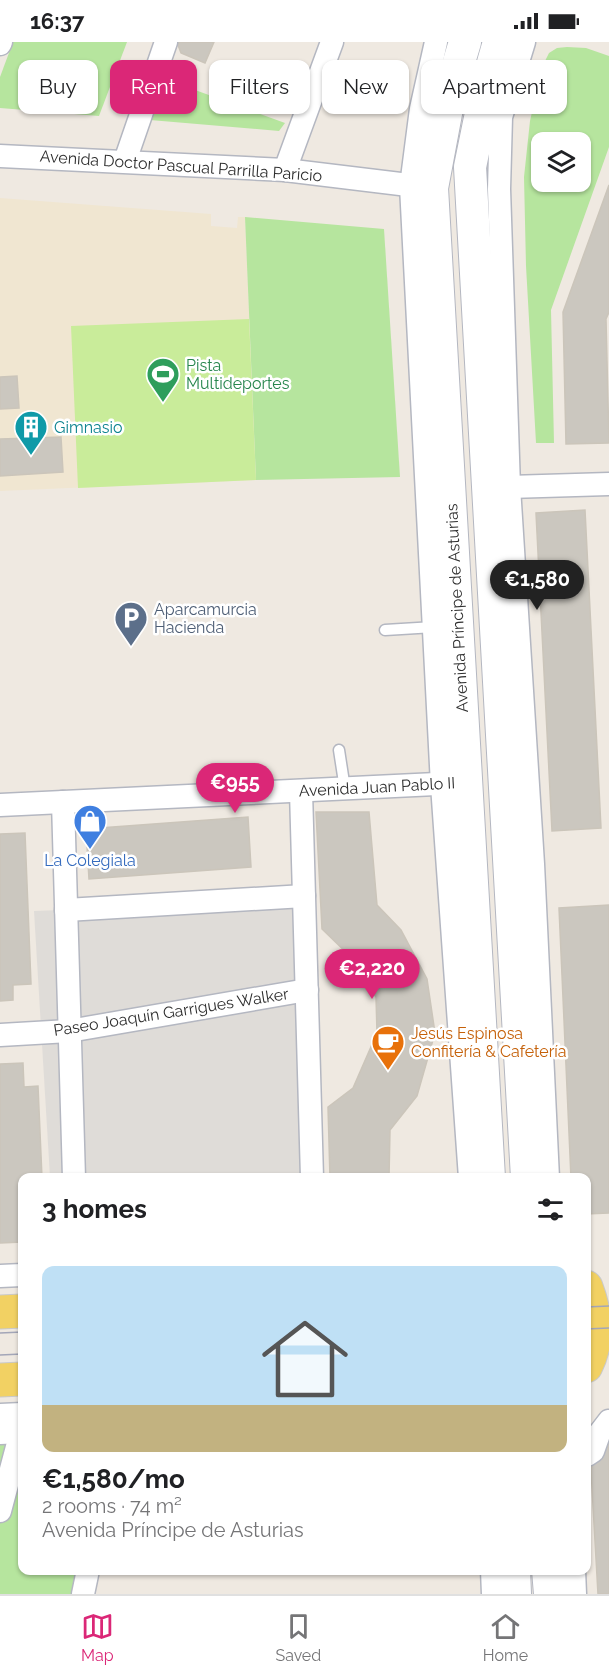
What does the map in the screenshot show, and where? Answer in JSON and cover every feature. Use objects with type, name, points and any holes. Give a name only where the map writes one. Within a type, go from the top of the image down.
[{"type":"main road","name":"Avenida Príncipe de Asturias","points":[[465,42],[422,187],[455,784],[489,1173]]},
{"type":"main road","points":[[499,42],[487,84],[470,167],[527,1173]]},
{"type":"main road","points":[[591,1281],[609,1280]]},
{"type":"main road","points":[[591,1300],[594,1307],[594,1357]]},
{"type":"main road","points":[[0,1312],[18,1311]]},
{"type":"main road","points":[[0,1380],[18,1379]]},
{"type":"main road","points":[[514,1575],[515,1594]]},
{"type":"main road","points":[[548,1575],[550,1594]]},
{"type":"street","points":[[124,161],[166,42]]},
{"type":"street","points":[[285,170],[332,42]]},
{"type":"street","points":[[436,42],[422,109],[422,187],[434,627],[455,784],[470,1173]]},
{"type":"street","points":[[524,42],[501,117],[499,189],[509,487],[533,864],[548,1173]]},
{"type":"street","name":"Avenida Doctor Pascual Parrilla Paricio","points":[[0,156],[285,170],[422,187]]},
{"type":"street","points":[[509,487],[609,484]]},
{"type":"street","name":"Avenida Juan Pablo II","points":[[0,805],[455,784]]},
{"type":"street","points":[[301,791],[312,1173]]},
{"type":"street","points":[[63,802],[74,1173]]},
{"type":"street","points":[[66,910],[304,896]]},
{"type":"street","name":"Paseo Joaquín Garrigues Walker","points":[[0,1035],[69,1031],[306,990]]},
{"type":"street","points":[[0,1276],[18,1275]]},
{"type":"street","points":[[0,1415],[18,1428],[0,1511]]},
{"type":"street","points":[[591,1452],[599,1434],[609,1421]]},
{"type":"street","points":[[82,1594],[87,1575]]},
{"type":"street","points":[[492,1575],[493,1594]]},
{"type":"street","points":[[574,1575],[575,1594]]},
{"type":"lane","points":[[385,630],[434,627]]},
{"type":"lane","points":[[339,750],[345,789]]},
{"type":"shaded area","points":[[0,198],[211,214],[211,226],[237,228],[238,217],[245,217],[256,480],[0,491]]},
{"type":"shaded area","points":[[304,901],[312,1173],[50,1173],[34,911]]},
{"type":"green space","points":[[13,42],[127,42],[120,60],[110,60],[110,87],[99,116],[74,114],[98,114],[98,60],[18,60],[18,109],[0,108],[0,77]]},
{"type":"green space","points":[[567,47],[586,48],[609,56],[609,147],[551,310],[554,443],[536,443],[526,266],[524,177],[532,114],[567,114],[567,60],[546,60],[549,53],[557,48]]},
{"type":"green space","points":[[197,91],[209,95],[209,114],[260,114],[285,123],[279,131],[150,120],[152,114],[197,114]]},
{"type":"green space","points":[[245,217],[384,229],[400,477],[256,480]]},
{"type":"green space","name":"Pista Multideportes","points":[[249,319],[256,480],[78,488],[71,326]]},
{"type":"green space","points":[[18,1414],[18,1575],[87,1575],[83,1594],[0,1594],[0,1415]]},
{"type":"building","points":[[179,42],[214,42],[205,63],[181,53]]},
{"type":"building","points":[[609,185],[609,312],[606,319],[609,443],[566,444],[563,312]]},
{"type":"building","points":[[17,376],[19,408],[0,409],[0,377]]},
{"type":"building","name":"Gimnasio","points":[[61,437],[63,472],[0,476],[0,439]]},
{"type":"building","points":[[585,510],[601,828],[552,831],[536,513]]},
{"type":"building","points":[[316,812],[369,812],[377,905],[401,930],[427,979],[435,1033],[417,1096],[390,1130],[389,1173],[330,1173],[328,1107],[353,1088],[377,1033],[376,997],[354,960],[322,929]]},
{"type":"building","points":[[248,817],[251,867],[89,879],[86,829]]},
{"type":"building","points":[[25,833],[31,984],[13,985],[13,1000],[0,1001],[0,834]]},
{"type":"building","points":[[609,905],[609,1213],[591,1214],[591,1173],[571,1173],[559,908]]},
{"type":"building","points":[[23,1063],[24,1087],[38,1086],[42,1173],[18,1173],[18,1242],[0,1243],[0,1064]]},
{"type":"building","points":[[609,1437],[609,1594],[598,1594],[591,1470],[598,1444]]},
{"type":"tram line","points":[[591,1307],[609,1306]]},
{"type":"tram line","points":[[591,1329],[609,1328]]},
{"type":"tram line","points":[[0,1333],[18,1332]]},
{"type":"tram line","points":[[0,1355],[18,1354]]},
{"type":"place","name":"Pista Multideportes","points":[[163,403]]},
{"type":"place","name":"Gimnasio","points":[[31,456]]},
{"type":"place","name":"Aparcamurcia Hacienda","points":[[131,647]]},
{"type":"place","name":"La Colegiala","points":[[90,850]]},
{"type":"place","name":"Jesús Espinosa Confitería & Cafetería","points":[[388,1071]]}]
